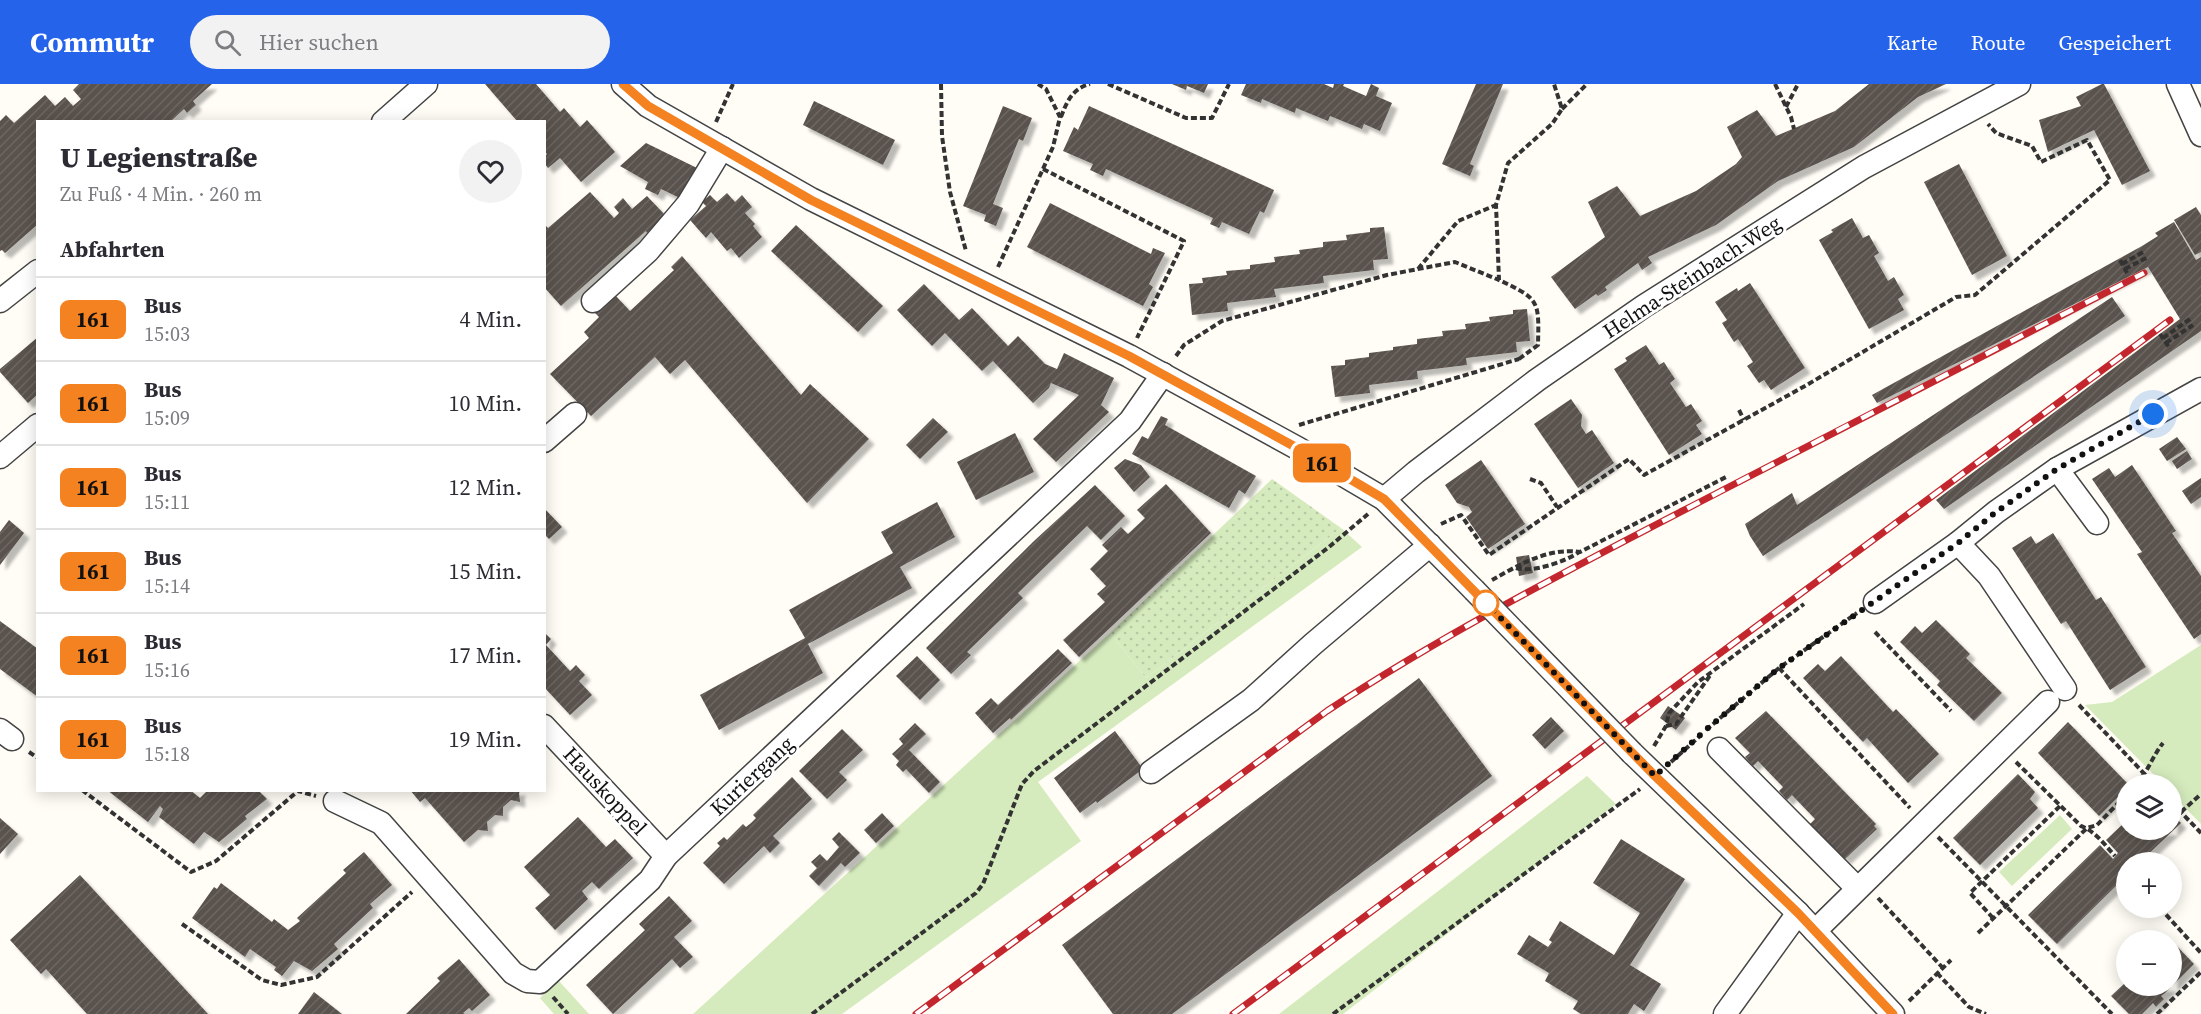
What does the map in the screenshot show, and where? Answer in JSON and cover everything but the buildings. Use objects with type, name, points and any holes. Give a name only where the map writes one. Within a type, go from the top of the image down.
[{"type":"street","points":[[385,120],[426,84]]},
{"type":"street","points":[[623,84],[648,106],[811,200],[1129,356],[1270,433],[1384,499],[1430,545],[1483,585],[1632,753],[1899,1010]]},
{"type":"street","name":"Helma-Steinbach-Weg","points":[[1384,499],[1409,477],[1537,380],[1644,306],[1864,167],[2019,84]]},
{"type":"street","points":[[2178,84],[2201,135]]},
{"type":"street","points":[[593,301],[648,251],[688,204],[715,144]]},
{"type":"street","points":[[0,301],[36,274]]},
{"type":"street","name":"Kuriergang","points":[[335,801],[381,824],[513,974],[526,981],[540,982],[650,880],[666,856],[1130,421],[1163,374]]},
{"type":"street","points":[[1875,602],[2057,469],[2201,389]]},
{"type":"street","points":[[546,439],[574,414]]},
{"type":"street","points":[[0,458],[36,426]]},
{"type":"street","points":[[2057,469],[2097,523]]},
{"type":"street","points":[[1815,931],[2001,746],[2056,695],[1989,576],[1958,543]]},
{"type":"street","points":[[1151,772],[1251,700],[1430,545]]},
{"type":"street","name":"Hauskoppel","points":[[546,728],[666,856]]},
{"type":"street","points":[[1719,749],[1860,885]]},
{"type":"street","points":[[1725,1014],[1798,913]]},
{"type":"path","points":[[715,144],[733,84]]},
{"type":"path","points":[[941,84],[942,136],[950,192],[982,283]]},
{"type":"path","points":[[1038,84],[1046,89],[1060,117]]},
{"type":"path","points":[[982,283],[1043,169],[1053,147],[1060,117],[1068,99],[1080,87],[1090,84]]},
{"type":"path","points":[[1108,84],[1186,118],[1212,118],[1229,84]]},
{"type":"path","points":[[1554,84],[1562,109]]},
{"type":"path","points":[[1499,280],[1496,205],[1508,164],[1551,124],[1562,109],[1587,84]]},
{"type":"path","points":[[1775,84],[1794,129]]},
{"type":"path","points":[[1786,107],[1798,84]]},
{"type":"path","points":[[1441,524],[1461,515],[1489,555],[1629,459],[1644,475],[1956,297],[1976,295],[2110,180],[2087,140],[2041,162],[2032,146],[1996,133],[1974,108]]},
{"type":"path","points":[[1043,169],[1184,241],[1129,356]]},
{"type":"path","points":[[1418,269],[1458,220],[1496,205]]},
{"type":"path","points":[[2145,251],[2121,262],[2127,270],[2148,256]]},
{"type":"path","points":[[1163,374],[1184,345],[1222,321],[1387,275],[1455,262],[1527,293],[1539,311],[1539,345],[1519,359],[1270,433]]},
{"type":"path","points":[[2170,349],[2163,336],[2190,320]]},
{"type":"path","points":[[2166,343],[2193,325]]},
{"type":"path","points":[[1519,359],[1537,380]]},
{"type":"path","points":[[1739,410],[1744,420]]},
{"type":"path","points":[[1483,585],[1507,570],[1516,568],[1528,570],[1570,559],[1728,476]]},
{"type":"path","points":[[1530,479],[1541,483],[1557,507]]},
{"type":"path","points":[[812,1014],[976,893],[983,884],[1022,784],[1034,771],[1329,547],[1384,499]]},
{"type":"path","points":[[1516,568],[1524,562],[1568,550],[1580,552]]},
{"type":"path","points":[[1333,1014],[1626,800],[1779,668],[1875,602]]},
{"type":"path","points":[[1655,776],[1654,745],[1666,726],[1669,713],[1698,681],[1804,604]]},
{"type":"path","points":[[1875,632],[1951,711]]},
{"type":"path","points":[[1779,668],[1924,822],[2112,1014]]},
{"type":"path","points":[[1666,726],[1676,724],[1713,672]]},
{"type":"path","points":[[2056,695],[2144,774]]},
{"type":"path","points":[[2145,774],[2153,755],[2163,743]]},
{"type":"path","points":[[2001,746],[2060,806],[2081,826],[2087,828],[2115,856]]},
{"type":"path","points":[[85,792],[191,872],[216,861],[297,792]]},
{"type":"path","points":[[302,792],[335,801]]},
{"type":"path","points":[[2182,811],[2201,794]]},
{"type":"path","points":[[1978,933],[2087,828],[2097,825],[2116,805]]},
{"type":"path","points":[[1993,918],[1970,893],[2060,806]]},
{"type":"path","points":[[2182,813],[2201,833]]},
{"type":"path","points":[[182,924],[262,980],[281,985],[317,977],[428,877]]},
{"type":"path","points":[[1860,885],[1942,967]]},
{"type":"path","points":[[2169,918],[2201,953]]},
{"type":"path","points":[[1899,1010],[1951,960]]},
{"type":"path","points":[[2157,1014],[2201,972]]},
{"type":"path","points":[[1937,973],[1969,1007],[1986,1014]]},
{"type":"green space","points":[[1272,479],[1341,528],[1146,678],[1110,633]]},
{"type":"green space","points":[[1341,528],[1362,547],[1038,782],[1081,841],[842,1014],[693,1014],[1110,633],[1146,678]]},
{"type":"green space","points":[[2201,645],[2201,824],[2182,804],[2182,774],[2153,774],[2085,705],[2112,702]]},
{"type":"green space","points":[[1587,776],[1616,804],[1343,1014],[1279,1014]]},
{"type":"green space","points":[[2060,815],[2072,829],[2012,886],[1999,872]]},
{"type":"green space","points":[[558,980],[589,1014],[554,1014],[540,998]]},
{"type":"railway","points":[[916,1014],[1327,711],[1423,651],[1621,543],[2144,273]]},
{"type":"railway","points":[[1233,1014],[2170,320]]},
{"type":"bus line","name":"161","points":[[623,84],[648,106],[811,200],[1129,356],[1230,410],[1384,499],[1655,776],[1798,913],[1893,1014]]},
{"type":"route","points":[[1486,603],[1655,776],[1779,668],[1958,543],[1996,512],[2057,469],[2153,414]]}]
